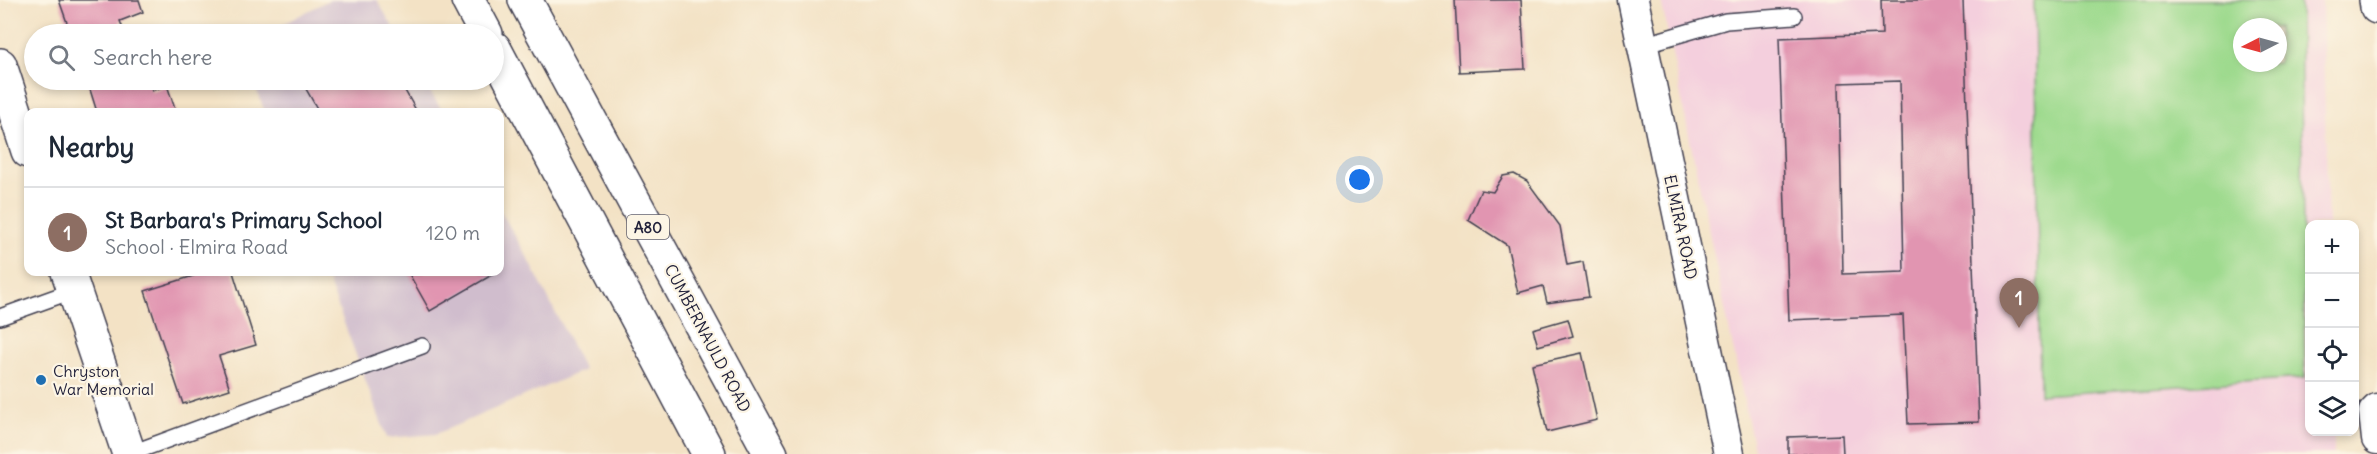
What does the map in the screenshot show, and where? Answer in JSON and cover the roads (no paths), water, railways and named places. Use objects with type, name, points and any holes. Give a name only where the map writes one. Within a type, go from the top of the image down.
[{"type":"main road","points":[[468,0],[481,24]]},
{"type":"main road","name":"CUMBERNAULD ROAD","points":[[525,0],[771,454]]},
{"type":"main road","points":[[2376,0],[2377,7]]},
{"type":"main road","points":[[0,65],[24,139]]},
{"type":"main road","points":[[504,67],[709,454]]},
{"type":"main road","points":[[72,281],[129,454]]},
{"type":"street","name":"ELMIRA ROAD","points":[[1633,0],[1729,454]]},
{"type":"street","points":[[2377,409],[2374,412],[2377,439]]},
{"type":"lane","points":[[1643,45],[1726,21],[1794,16]]},
{"type":"lane","points":[[0,317],[72,281]]},
{"type":"lane","points":[[129,454],[422,346]]},
{"type":"place","name":"St Barbara's Primary School","points":[[2019,328]]},
{"type":"place","name":"Chryston War Memorial","points":[[41,380]]}]
